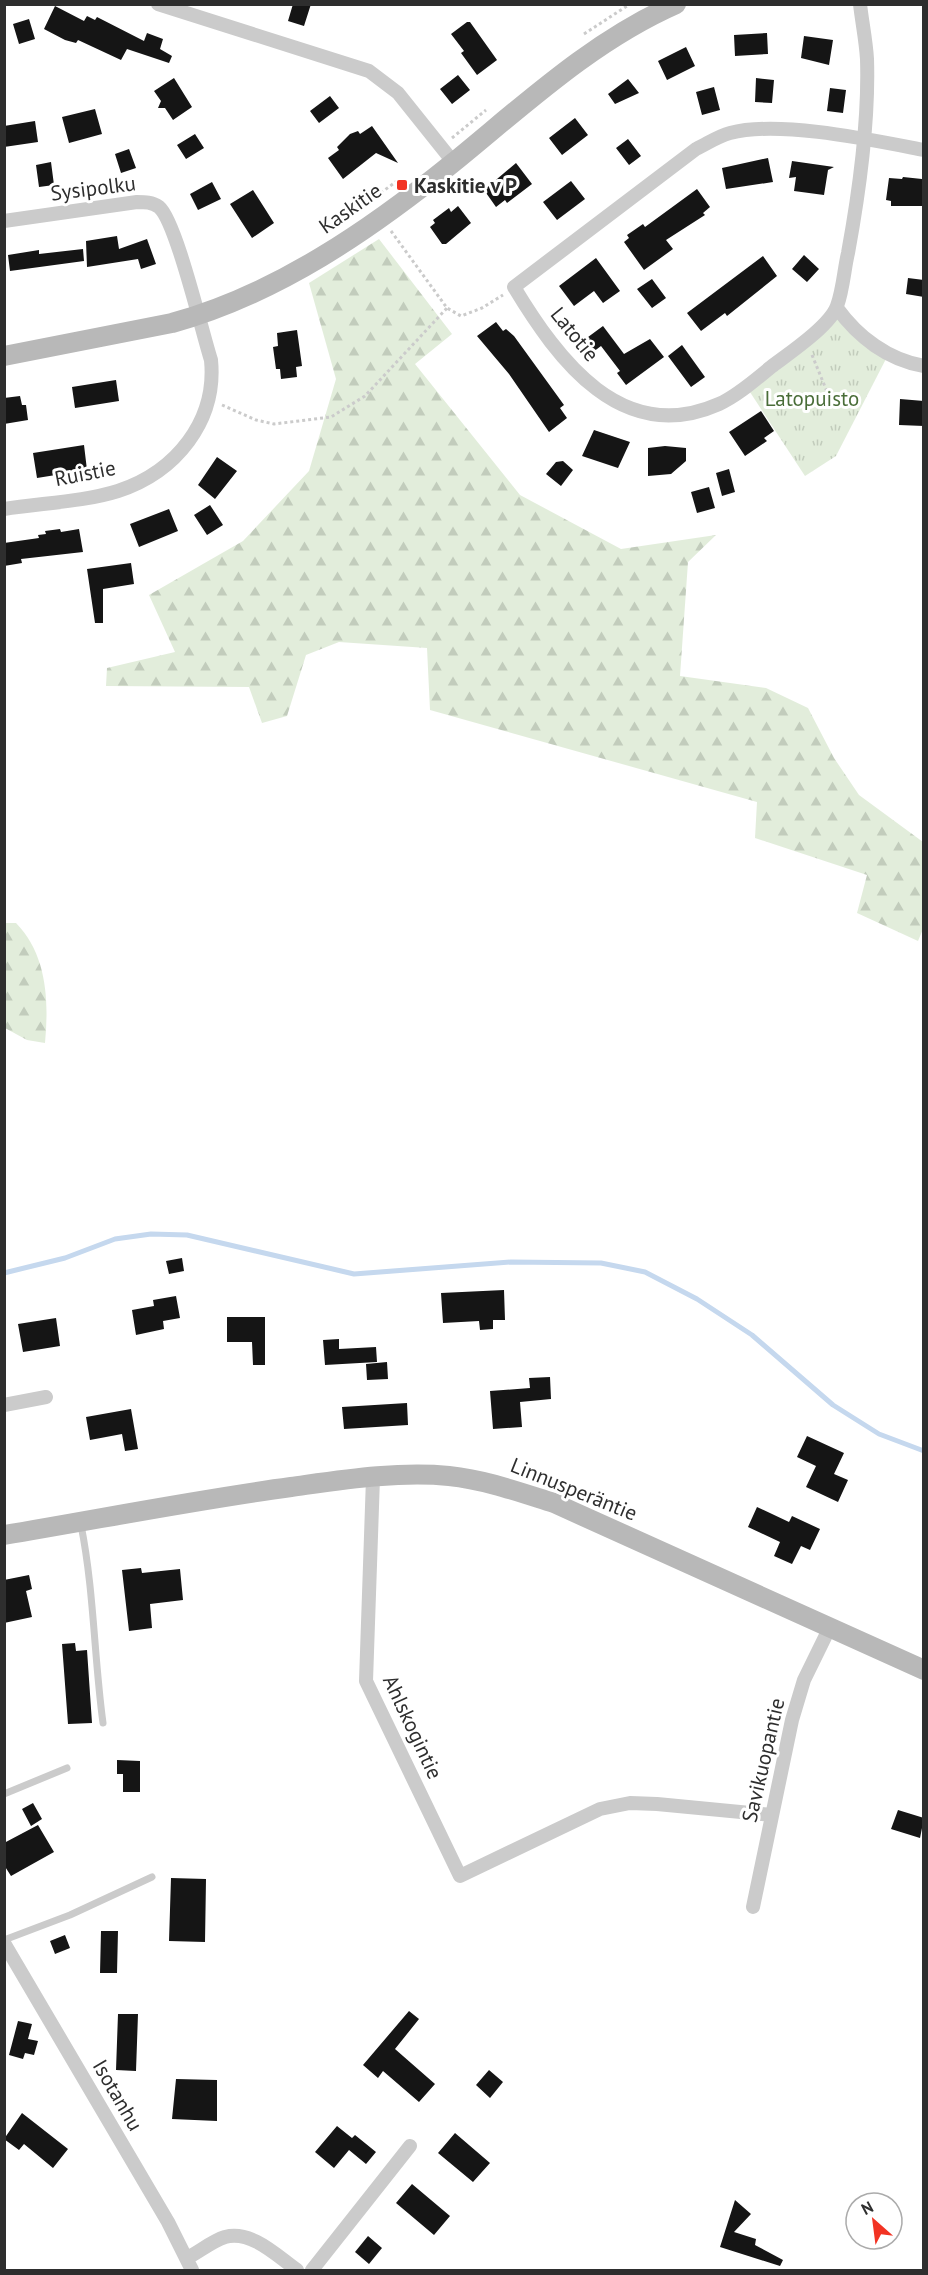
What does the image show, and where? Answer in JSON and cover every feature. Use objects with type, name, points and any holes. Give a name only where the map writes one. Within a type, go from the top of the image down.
[{"type":"street","points":[[158,4],[369,71],[398,93],[454,163]]},
{"type":"street","name":"Kaskitie","points":[[4,356],[126,333],[195,308],[268,287],[317,260],[376,209],[454,163],[527,99],[636,24],[676,4]]},
{"type":"street","points":[[860,4],[867,65],[867,94],[856,202],[837,308],[846,321],[878,348],[905,363],[924,366]]},
{"type":"street","points":[[514,286],[696,149],[728,134],[768,128],[924,150]]},
{"type":"street","name":"Sysipolku","points":[[4,221],[137,202],[150,203],[166,216],[195,308]]},
{"type":"street","name":"Latotie","points":[[514,286],[562,358],[597,389],[625,407],[662,417],[694,413],[721,403],[806,339],[837,308]]},
{"type":"street","name":"Ruistie","points":[[4,509],[116,491],[137,483],[177,457],[193,437],[210,399],[213,380],[211,360],[195,308]]},
{"type":"street","points":[[4,1405],[46,1397]]},
{"type":"street","name":"Linnusperäntie","points":[[4,1535],[240,1494],[373,1478],[449,1476],[493,1483],[554,1503],[924,1670]]},
{"type":"street","name":"Ahlskogintie","points":[[373,1478],[366,1681],[460,1876],[600,1809],[630,1803],[772,1815]]},
{"type":"street","name":"Savikuopantie","points":[[753,1907],[795,1710],[804,1680],[830,1627]]},
{"type":"street","name":"Isotanhu","points":[[4,1941],[190,2264]]},
{"type":"street","points":[[312,2271],[410,2146]]},
{"type":"street","points":[[190,2264],[224,2237],[239,2236],[253,2240],[297,2271]]},
{"type":"lane","points":[[81,1522],[92,1596],[95,1661],[103,1723]]},
{"type":"lane","points":[[4,1794],[67,1768]]},
{"type":"lane","points":[[4,1941],[70,1915],[152,1877]]},
{"type":"path","points":[[582,35],[630,4]]},
{"type":"path","points":[[441,147],[486,110]]},
{"type":"path","points":[[404,177],[376,209],[447,308],[461,316],[482,308],[514,286]]},
{"type":"path","points":[[210,399],[256,420],[274,424],[331,417],[365,396],[447,308]]},
{"type":"path","points":[[806,339],[828,394]]},
{"type":"green space","points":[[379,239],[452,334],[415,364],[520,495],[621,549],[716,535],[688,562],[680,676],[766,688],[808,708],[834,758],[859,795],[923,842],[923,929],[918,941],[857,913],[867,875],[755,838],[757,802],[430,710],[427,648],[339,642],[306,655],[287,716],[262,723],[249,687],[106,686],[107,668],[175,652],[149,595],[243,541],[309,471],[336,379],[309,283]]},
{"type":"green space","name":"Latopuisto","points":[[837,308],[888,355],[836,456],[805,476],[746,386]]},
{"type":"green space","points":[[4,923],[16,923],[34,949],[40,964],[46,995],[45,1043],[27,1040],[5,1028]]},
{"type":"building","points":[[293,4],[311,4],[304,26],[288,21]]},
{"type":"building","points":[[55,6],[84,21],[87,16],[95,20],[97,17],[144,41],[147,33],[163,39],[160,49],[172,56],[169,63],[127,49],[121,60],[78,40],[76,43],[65,40],[44,29]]},
{"type":"building","points":[[29,19],[35,39],[19,44],[13,24]]},
{"type":"building","points":[[470,22],[497,60],[477,75],[461,53],[464,51],[451,34]]},
{"type":"building","points":[[767,33],[768,54],[735,56],[734,35]]},
{"type":"building","points":[[804,36],[833,40],[829,65],[801,58]]},
{"type":"building","points":[[686,47],[695,66],[667,80],[658,61]]},
{"type":"building","points":[[458,75],[470,90],[452,104],[440,89]]},
{"type":"building","points":[[174,78],[192,107],[173,120],[165,108],[158,108],[161,101],[154,91]]},
{"type":"building","points":[[756,78],[774,80],[772,103],[755,102]]},
{"type":"building","points":[[628,79],[639,93],[615,104],[608,94]]},
{"type":"building","points":[[714,87],[720,110],[702,115],[696,92]]},
{"type":"building","points":[[830,88],[846,90],[843,113],[827,111]]},
{"type":"building","points":[[330,96],[339,108],[319,123],[310,111]]},
{"type":"building","points":[[95,109],[102,134],[69,143],[62,117]]},
{"type":"building","points":[[575,118],[588,135],[562,155],[549,138]]},
{"type":"building","points":[[35,121],[38,142],[4,147],[4,126]]},
{"type":"building","points":[[372,126],[398,163],[376,153],[343,179],[328,158],[339,150],[337,147],[350,134],[358,131],[360,134]]},
{"type":"building","points":[[195,134],[204,148],[186,159],[177,145]]},
{"type":"building","points":[[628,139],[641,156],[629,165],[616,148]]},
{"type":"building","points":[[129,149],[136,168],[121,173],[115,154]]},
{"type":"building","points":[[768,158],[773,182],[726,189],[722,168]]},
{"type":"building","points":[[792,161],[834,167],[828,170],[824,195],[794,191],[796,177],[789,178]]},
{"type":"building","points":[[51,162],[54,185],[39,187],[36,165]]},
{"type":"building","points":[[516,163],[532,184],[507,203],[505,200],[496,207],[484,190]]},
{"type":"building","points":[[903,177],[922,179],[924,206],[891,206],[891,201],[886,200],[889,178],[902,179]]},
{"type":"building","points":[[571,181],[585,199],[557,220],[543,202]]},
{"type":"building","points":[[212,182],[221,199],[198,210],[190,194]]},
{"type":"building","points":[[697,189],[710,207],[703,213],[705,215],[666,240],[673,249],[644,270],[624,242],[629,238],[627,235],[643,224],[645,227]]},
{"type":"building","points":[[253,190],[274,223],[252,238],[230,204]]},
{"type":"building","points":[[458,206],[471,223],[446,244],[442,244],[430,227],[435,223],[433,220],[449,208],[451,212]]},
{"type":"building","points":[[117,236],[119,249],[147,239],[156,264],[141,269],[138,259],[87,267],[86,241]]},
{"type":"building","points":[[83,249],[84,261],[10,271],[8,255],[39,250],[39,254]]},
{"type":"building","points":[[804,255],[819,269],[807,282],[792,269]]},
{"type":"building","points":[[763,256],[777,276],[727,316],[725,313],[701,331],[687,313]]},
{"type":"building","points":[[596,258],[620,291],[603,303],[594,291],[574,306],[559,286]]},
{"type":"building","points":[[908,278],[924,280],[924,297],[906,294]]},
{"type":"building","points":[[652,279],[666,298],[652,308],[637,289]]},
{"type":"building","points":[[496,322],[503,331],[506,329],[514,336],[564,405],[560,408],[567,418],[549,432],[509,374],[477,336]]},
{"type":"building","points":[[603,326],[624,354],[650,339],[664,357],[626,385],[617,373],[620,371],[601,346],[593,352],[584,340]]},
{"type":"building","points":[[297,330],[302,366],[296,367],[297,377],[281,379],[280,369],[276,369],[273,347],[278,346],[277,333]]},
{"type":"building","points":[[682,345],[705,377],[691,387],[668,356]]},
{"type":"building","points":[[116,380],[119,401],[75,408],[72,387]]},
{"type":"building","points":[[20,396],[22,405],[26,405],[28,420],[4,424],[4,398]]},
{"type":"building","points":[[900,399],[924,401],[924,426],[899,425]]},
{"type":"building","points":[[761,411],[774,431],[764,438],[767,441],[745,456],[729,432]]},
{"type":"building","points":[[594,430],[630,442],[618,468],[582,456]]},
{"type":"building","points":[[84,445],[87,470],[37,478],[33,453]]},
{"type":"building","points":[[665,446],[686,448],[686,461],[671,474],[648,476],[648,448]]},
{"type":"building","points":[[217,457],[237,471],[215,499],[198,485]]},
{"type":"building","points":[[563,461],[573,470],[561,486],[546,474],[556,462]]},
{"type":"building","points":[[729,469],[735,492],[722,496],[716,473]]},
{"type":"building","points":[[709,487],[715,508],[697,513],[691,492]]},
{"type":"building","points":[[210,505],[223,525],[207,535],[194,515]]},
{"type":"building","points":[[169,509],[178,531],[139,547],[130,524]]},
{"type":"building","points":[[60,529],[61,532],[79,529],[83,552],[21,559],[22,563],[4,566],[4,543],[39,538],[38,535],[46,534],[45,531]]},
{"type":"building","points":[[131,563],[134,584],[103,589],[103,623],[95,623],[87,569]]},
{"type":"building","points":[[182,1258],[184,1271],[169,1274],[166,1261]]},
{"type":"building","points":[[504,1290],[505,1320],[493,1320],[493,1329],[480,1330],[479,1321],[443,1323],[441,1293]]},
{"type":"building","points":[[176,1296],[180,1318],[163,1321],[164,1329],[136,1335],[132,1310],[154,1306],[153,1300]]},
{"type":"building","points":[[227,1317],[265,1317],[265,1365],[253,1365],[252,1342],[227,1342]]},
{"type":"building","points":[[56,1318],[60,1346],[23,1352],[18,1324]]},
{"type":"building","points":[[339,1339],[339,1349],[376,1347],[377,1362],[325,1365],[323,1340]]},
{"type":"building","points":[[387,1362],[388,1379],[367,1380],[366,1364]]},
{"type":"building","points":[[550,1377],[551,1399],[520,1402],[522,1427],[493,1429],[490,1391],[530,1388],[529,1378]]},
{"type":"building","points":[[407,1403],[408,1425],[344,1429],[342,1407]]},
{"type":"building","points":[[131,1409],[138,1449],[125,1451],[122,1434],[90,1440],[86,1417]]},
{"type":"building","points":[[807,1436],[844,1453],[834,1474],[848,1480],[838,1502],[806,1487],[816,1466],[797,1457]]},
{"type":"building","points":[[757,1507],[789,1522],[792,1516],[820,1529],[810,1550],[801,1546],[792,1564],[774,1556],[780,1542],[748,1527]]},
{"type":"building","points":[[141,1568],[142,1573],[180,1569],[183,1600],[150,1604],[152,1628],[129,1631],[122,1570]]},
{"type":"building","points":[[29,1575],[32,1589],[26,1591],[32,1617],[4,1623],[4,1580]]},
{"type":"building","points":[[75,1643],[76,1651],[87,1650],[92,1723],[68,1724],[62,1644]]},
{"type":"building","points":[[117,1760],[140,1761],[140,1792],[123,1792],[123,1774],[117,1774]]},
{"type":"building","points":[[33,1803],[42,1819],[31,1826],[22,1809]]},
{"type":"building","points":[[898,1810],[924,1818],[920,1838],[891,1829]]},
{"type":"building","points":[[38,1825],[54,1852],[11,1876],[4,1865],[4,1843]]},
{"type":"building","points":[[171,1878],[206,1879],[205,1942],[169,1941]]},
{"type":"building","points":[[101,1931],[118,1931],[117,1973],[100,1973]]},
{"type":"building","points":[[65,1935],[70,1948],[55,1954],[50,1941]]},
{"type":"building","points":[[409,2011],[419,2019],[395,2049],[435,2084],[419,2102],[383,2071],[378,2078],[363,2065]]},
{"type":"building","points":[[118,2014],[138,2014],[136,2071],[116,2070]]},
{"type":"building","points":[[18,2021],[32,2024],[28,2039],[38,2041],[34,2055],[25,2053],[23,2059],[9,2055]]},
{"type":"building","points":[[489,2070],[503,2082],[490,2098],[476,2085]]},
{"type":"building","points":[[176,2079],[217,2080],[217,2121],[172,2119]]},
{"type":"building","points":[[22,2113],[68,2149],[53,2168],[24,2144],[19,2150],[4,2139]]},
{"type":"building","points":[[337,2126],[352,2138],[355,2135],[376,2152],[366,2164],[349,2150],[334,2168],[315,2152]]},
{"type":"building","points":[[455,2133],[490,2163],[473,2182],[438,2153]]},
{"type":"building","points":[[412,2184],[450,2216],[434,2235],[396,2203]]},
{"type":"building","points":[[735,2200],[751,2214],[734,2232],[756,2239],[755,2245],[783,2260],[780,2266],[720,2247]]},
{"type":"building","points":[[368,2236],[382,2248],[369,2264],[355,2252]]},
{"type":"waterway","points":[[4,1273],[65,1258],[115,1239],[151,1234],[187,1235],[354,1274],[511,1262],[601,1263],[645,1272],[697,1299],[752,1335],[833,1405],[879,1434],[924,1451]]},
{"type":"place","name":"Kaskitie v P","points":[[402,185]]}]
